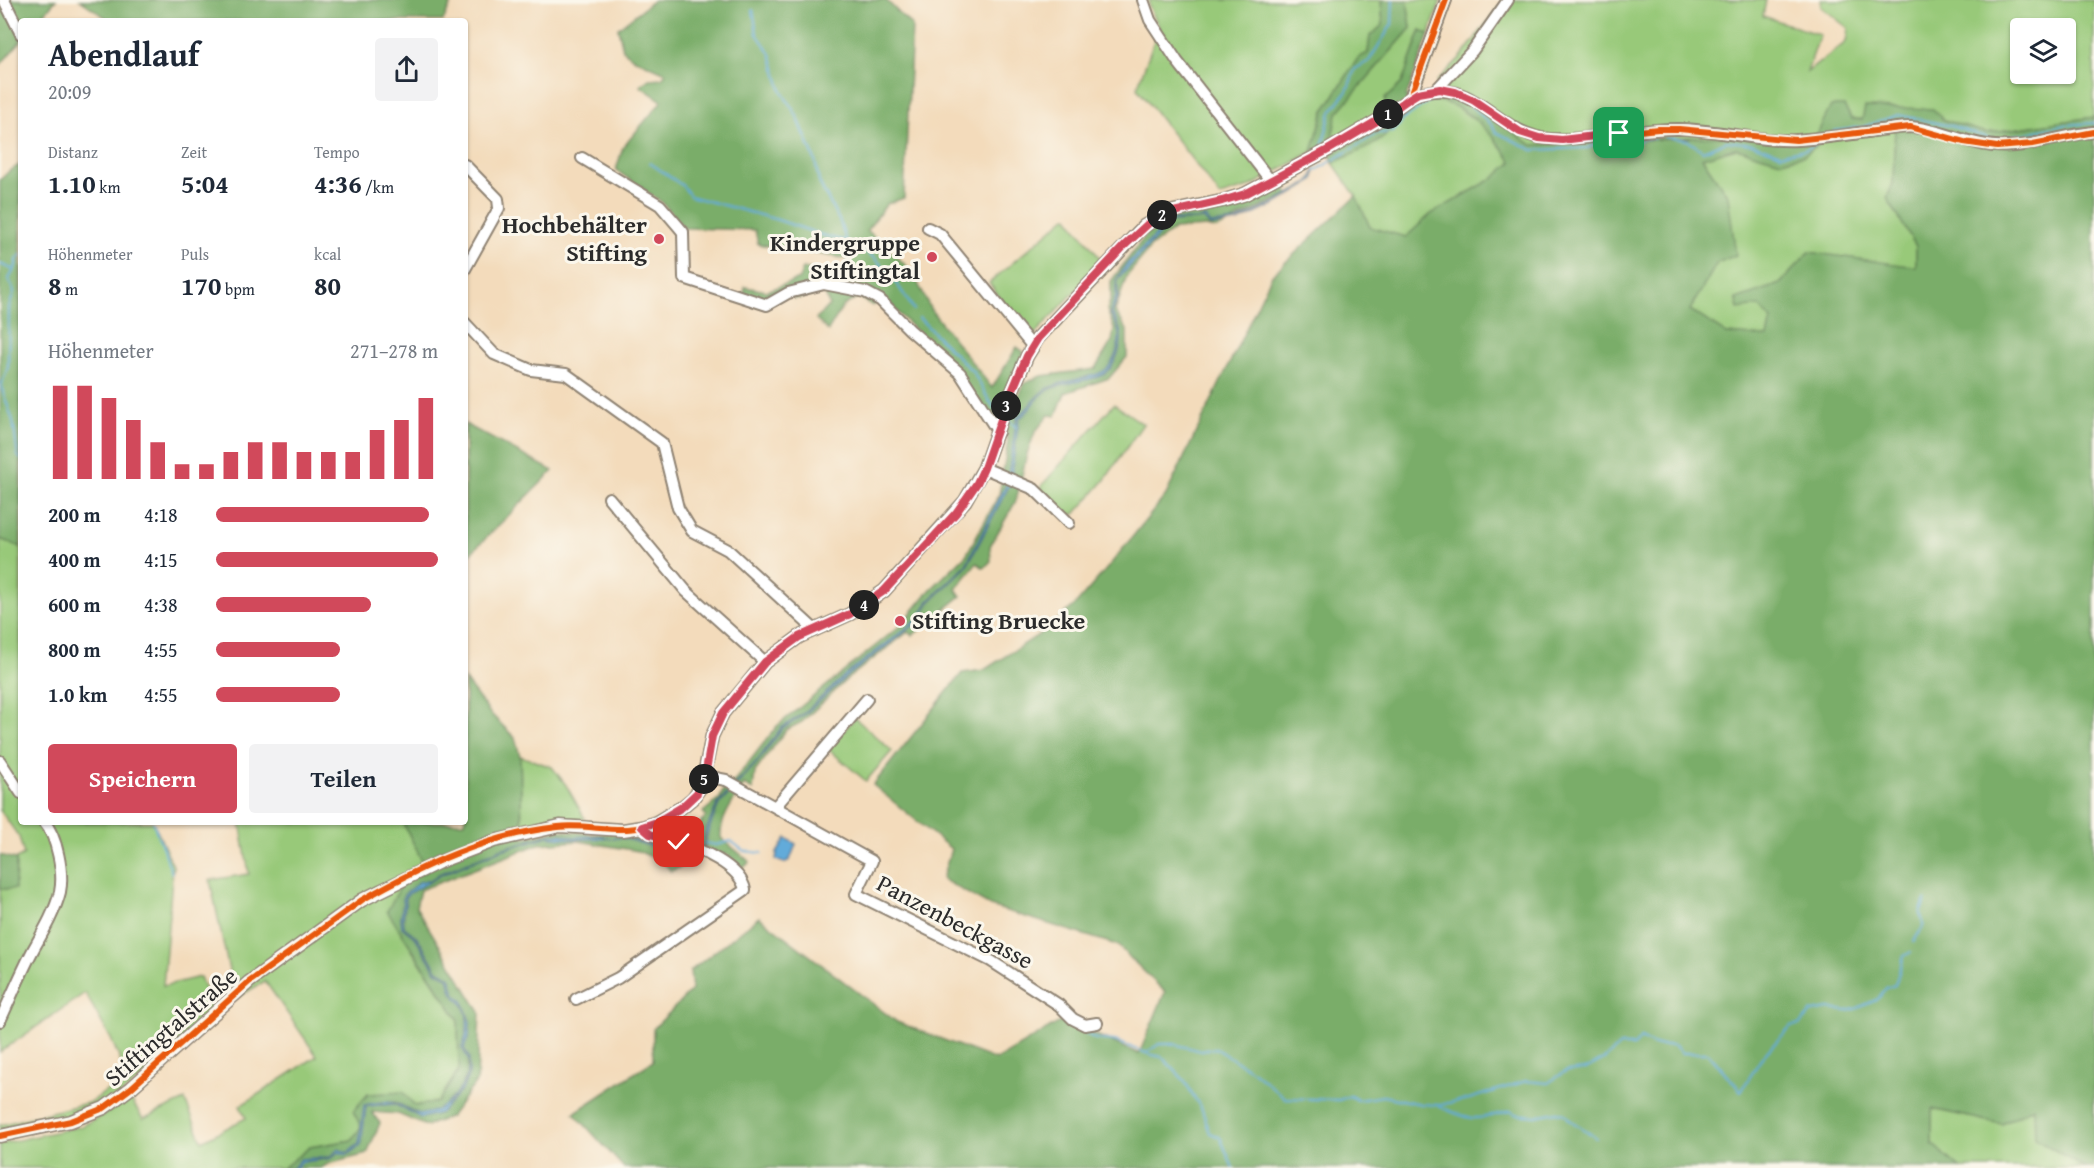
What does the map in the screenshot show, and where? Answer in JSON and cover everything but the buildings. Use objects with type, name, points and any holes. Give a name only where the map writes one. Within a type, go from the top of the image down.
[{"type":"street","points":[[4,0],[18,28]]},
{"type":"street","points":[[1143,0],[1150,20],[1177,61],[1270,180]]},
{"type":"street","points":[[1410,98],[1446,0]]},
{"type":"street","points":[[1436,90],[1473,50],[1508,0]]},
{"type":"street","name":"Stiftingtalstraße","points":[[0,1136],[71,1121],[104,1108],[131,1088],[249,982],[382,888],[467,850],[529,832],[560,826],[623,830],[642,827],[657,822],[682,807],[697,793],[705,776],[712,736],[723,713],[765,662],[792,641],[850,614],[884,591],[956,513],[977,483],[998,432],[1005,408],[1033,347],[1047,327],[1083,293],[1144,226],[1169,213],[1245,194],[1328,150],[1382,118],[1410,98],[1436,90],[1464,95],[1520,132],[1546,139],[1562,140],[1658,129],[1679,129],[1796,140],[1910,127],[1964,142],[1996,147],[2033,144],[2094,132]]},
{"type":"street","points":[[582,158],[660,205],[678,226],[683,232],[684,278],[767,305],[788,293],[824,284],[865,292],[880,300],[910,330],[960,373],[998,432]]},
{"type":"street","points":[[468,168],[498,199],[499,208],[468,264]]},
{"type":"street","points":[[928,228],[940,234],[1033,347]]},
{"type":"street","points":[[468,326],[494,354],[531,370],[566,374],[662,443],[678,508],[692,531],[728,550],[815,630]]},
{"type":"street","points":[[984,468],[1034,489],[1069,523]]},
{"type":"street","points":[[609,498],[686,591],[765,662]]},
{"type":"street","points":[[775,807],[867,699]]},
{"type":"street","points":[[0,761],[18,788]]},
{"type":"street","name":"Panzenbeckgasse","points":[[705,776],[726,780],[872,861],[856,894],[991,961],[1059,1005],[1073,1019],[1085,1025],[1098,1023]]},
{"type":"street","points":[[0,1021],[61,890],[58,855],[46,825]]},
{"type":"street","name":"Stiftingtalstraße","points":[[576,999],[618,978],[745,890],[744,881],[731,869],[703,852],[650,834],[642,827]]},
{"type":"green space","points":[[0,0],[56,0],[41,18],[18,18],[18,44],[0,65]]},
{"type":"green space","points":[[80,0],[453,0],[444,18],[107,18]]},
{"type":"green space","points":[[654,0],[886,0],[912,26],[904,198],[887,204],[867,230],[912,271],[931,310],[992,388],[1017,347],[1024,352],[1004,399],[1015,403],[1025,383],[1041,376],[1095,369],[1112,341],[1114,329],[1107,310],[1111,298],[1111,281],[1152,227],[1169,218],[1198,210],[1221,210],[1233,207],[1284,184],[1288,194],[1230,222],[1210,224],[1205,217],[1197,220],[1170,220],[1116,280],[1116,296],[1110,313],[1118,329],[1119,339],[1112,362],[1100,373],[1047,389],[1017,417],[1008,483],[966,565],[928,602],[918,619],[844,676],[803,714],[781,728],[758,760],[717,805],[705,833],[703,846],[701,845],[700,824],[706,816],[703,812],[720,798],[726,783],[731,785],[777,726],[901,625],[930,590],[966,555],[999,495],[1008,442],[1006,431],[882,296],[873,306],[859,297],[843,306],[828,331],[816,319],[829,305],[825,293],[794,299],[790,288],[767,299],[744,294],[745,287],[767,291],[799,279],[803,268],[845,275],[849,259],[758,244],[755,230],[684,228],[663,203],[616,170],[623,147],[662,101],[640,86],[649,79],[662,78],[666,73],[635,59],[623,50],[618,28]]},
{"type":"green space","points":[[1149,0],[1381,0],[1383,25],[1370,36],[1368,53],[1324,110],[1312,152],[1249,187],[1220,196],[1137,88],[1159,27],[1149,6]]},
{"type":"green space","points":[[1381,0],[1407,0],[1411,28],[1337,113],[1331,142],[1312,152],[1324,111],[1358,58],[1368,53],[1370,36],[1383,25]]},
{"type":"green space","points":[[1407,0],[1441,0],[1429,35],[1421,30],[1402,83],[1385,99],[1384,114],[1354,132],[1345,131],[1345,135],[1331,142],[1337,113],[1411,28]]},
{"type":"green space","points":[[1504,0],[1766,0],[1763,16],[1820,35],[1807,72],[1846,42],[1848,28],[1821,7],[1821,0],[2094,0],[2094,117],[1986,133],[1944,120],[1852,119],[1816,135],[1895,126],[1893,183],[1887,198],[1916,246],[1916,268],[1809,252],[1780,284],[1736,300],[1759,306],[1771,320],[1767,338],[1726,334],[1690,310],[1717,263],[1728,196],[1702,158],[1736,148],[1782,161],[1804,155],[1816,146],[1690,137],[1532,145],[1469,102],[1447,94],[1436,82],[1461,57]]},
{"type":"green space","points":[[1421,30],[1429,35],[1406,97],[1447,94],[1469,102],[1532,145],[1733,136],[1813,141],[1816,146],[1804,155],[1781,161],[1736,148],[1702,158],[1728,196],[1736,255],[1717,263],[1690,310],[1727,334],[1767,337],[1771,320],[1759,306],[1738,309],[1736,299],[1780,284],[1809,252],[1916,267],[1916,246],[1887,198],[1893,183],[1895,127],[1816,136],[1831,106],[1844,106],[1852,119],[1862,120],[1865,107],[1933,109],[1944,120],[1986,133],[2094,117],[2094,1168],[2084,1168],[2035,1138],[2034,1107],[2002,1124],[1932,1109],[1932,1144],[1960,1168],[624,1168],[574,1113],[653,1061],[653,1029],[692,990],[690,971],[759,917],[897,1022],[996,1060],[1063,1020],[1139,1054],[1165,992],[1117,945],[990,906],[942,879],[951,849],[873,785],[962,673],[984,670],[1046,630],[1076,604],[1166,495],[1272,275],[1356,196],[1370,227],[1406,237],[1431,214],[1494,178],[1512,162],[1495,139],[1471,117],[1458,108],[1431,101],[1412,108],[1378,142],[1333,163],[1330,154],[1383,122],[1385,99],[1402,83]]},
{"type":"green space","points":[[1428,100],[1449,102],[1485,127],[1513,162],[1494,178],[1431,214],[1406,237],[1370,228],[1356,196],[1333,163],[1381,139],[1414,107]]},
{"type":"green space","points":[[18,166],[18,546],[0,539],[0,180]]},
{"type":"green space","points":[[1067,216],[1103,262],[1035,334],[1024,331],[989,283]]},
{"type":"green space","points":[[1204,219],[1210,226],[1227,224],[1214,228],[1175,229],[1151,247],[1127,276],[1115,311],[1127,330],[1127,357],[1109,378],[1065,393],[1056,416],[1049,415],[1035,432],[1027,454],[1016,501],[990,546],[991,561],[984,568],[977,563],[956,589],[961,596],[913,635],[908,632],[846,680],[802,722],[786,730],[755,772],[753,790],[744,785],[722,824],[721,838],[750,862],[743,868],[725,853],[723,856],[704,847],[718,806],[759,760],[782,729],[804,715],[846,677],[919,621],[929,603],[967,566],[1010,484],[1019,418],[1048,390],[1107,372],[1114,362],[1121,342],[1120,330],[1112,313],[1118,297],[1117,280],[1171,222]]},
{"type":"green space","points":[[1114,404],[1143,424],[1104,481],[1075,514],[1070,515],[1041,490],[1042,485]]},
{"type":"green space","points":[[468,426],[553,471],[468,556]]},
{"type":"green space","points":[[0,539],[18,546],[18,825],[154,825],[173,866],[163,986],[200,977],[216,1017],[104,1108],[0,1136],[0,1125],[91,1102],[127,1076],[111,1039],[85,993],[0,1052],[0,889],[15,888],[16,859],[24,855],[19,837],[0,810]]},
{"type":"green space","points":[[468,684],[489,712],[515,738],[520,756],[522,838],[558,830],[592,834],[643,832],[677,846],[681,861],[669,857],[659,846],[623,837],[572,837],[560,834],[548,835],[501,849],[439,874],[431,880],[419,882],[404,895],[402,927],[416,938],[436,971],[448,977],[455,997],[464,1007],[467,1030],[462,1048],[468,1058],[467,1074],[460,1089],[439,1111],[421,1115],[395,1102],[365,1105],[359,1144],[347,1153],[338,1149],[331,1157],[301,1159],[293,1168],[283,1168],[310,1147],[352,1140],[361,1127],[353,1111],[368,1094],[403,1092],[415,1106],[438,1102],[459,1070],[458,1019],[387,911],[403,882],[427,871],[404,825],[468,825]]},
{"type":"green space","points":[[855,718],[892,751],[866,781],[828,749]]},
{"type":"green space","points":[[520,756],[552,767],[566,785],[585,819],[522,827]]},
{"type":"green space","points":[[241,825],[404,825],[427,871],[403,882],[411,949],[458,1019],[459,1070],[438,1102],[414,1106],[368,1094],[361,1127],[352,1140],[310,1147],[283,1168],[0,1168],[0,1144],[82,1126],[109,1112],[129,1096],[143,1119],[185,1100],[202,1141],[246,1118],[240,1106],[317,1056],[265,981],[235,999],[210,880],[249,874]]},
{"type":"green space","points":[[548,836],[572,839],[623,838],[657,848],[668,858],[682,863],[683,866],[671,871],[663,862],[638,851],[579,841],[539,844],[420,890],[416,907],[480,1012],[477,1081],[450,1117],[426,1126],[398,1114],[372,1112],[380,1123],[367,1154],[321,1168],[296,1168],[302,1162],[332,1158],[338,1152],[347,1155],[361,1145],[366,1106],[394,1104],[421,1118],[440,1113],[462,1090],[469,1073],[469,1058],[464,1048],[469,1036],[470,1022],[463,1001],[455,994],[450,977],[437,970],[417,937],[404,927],[406,896],[440,875],[501,850]]},
{"type":"green space","points":[[0,855],[16,859],[15,889],[0,889]]},
{"type":"green space","points":[[2034,1106],[2084,1168],[1960,1168],[1932,1144],[1932,1109],[2002,1124]]},
{"type":"water","points":[[1315,169],[1314,179],[1306,186],[1276,204],[1238,222],[1210,226],[1204,219],[1198,220],[1205,217],[1211,224],[1237,221],[1305,185],[1312,178]]},
{"type":"water","points":[[1170,220],[1193,220],[1171,222],[1117,280],[1118,297],[1112,313],[1120,330],[1121,341],[1117,355],[1107,372],[1048,390],[1019,418],[1010,484],[967,566],[929,603],[919,621],[846,677],[804,715],[782,729],[759,760],[718,806],[704,847],[697,862],[693,865],[686,862],[677,863],[668,858],[657,848],[623,838],[572,839],[548,836],[501,850],[440,875],[406,896],[404,927],[417,937],[437,970],[450,977],[455,994],[463,1001],[470,1022],[469,1036],[464,1048],[469,1058],[469,1065],[462,1048],[468,1025],[464,1007],[455,997],[448,977],[436,971],[416,938],[402,927],[404,895],[419,882],[431,880],[439,874],[501,849],[548,835],[623,837],[659,846],[669,857],[693,863],[705,842],[705,833],[717,805],[758,760],[781,728],[803,714],[844,676],[918,619],[928,602],[966,565],[1007,483],[1017,417],[1047,389],[1100,373],[1109,367],[1117,351],[1119,339],[1118,329],[1110,313],[1116,296],[1116,280],[1126,265]]},
{"type":"water","points":[[786,838],[796,844],[790,860],[784,863],[776,860],[777,853]]},
{"type":"water","points":[[469,1065],[469,1073],[462,1090],[440,1113],[421,1118],[394,1104],[366,1106],[361,1145],[347,1155],[338,1152],[332,1158],[302,1162],[293,1168],[301,1159],[331,1157],[338,1149],[347,1153],[359,1144],[364,1105],[381,1102],[393,1103],[420,1114],[439,1109],[460,1090]]},
{"type":"waterway","points":[[1322,147],[1331,112],[1347,91],[1355,69],[1369,61],[1392,24],[1393,0]]},
{"type":"waterway","points":[[753,10],[757,34],[771,54],[782,92],[797,116],[815,160],[819,182],[840,222],[846,241],[868,253],[886,270],[914,310]]},
{"type":"waterway","points":[[1315,171],[1378,133],[1393,132],[1404,119],[1433,98],[1452,98],[1469,104],[1492,125],[1496,132],[1533,150],[1588,148],[1602,141]]},
{"type":"waterway","points":[[1834,131],[1863,127],[1898,115],[1951,126],[1994,140],[2066,125],[2094,123]]},
{"type":"waterway","points":[[1665,137],[1687,140],[1703,151],[1727,141],[1753,144],[1781,154],[1807,149],[1816,143]]},
{"type":"waterway","points":[[1607,140],[1626,147],[1644,138],[1654,138]]},
{"type":"waterway","points":[[650,163],[683,186],[690,196],[846,241]]},
{"type":"waterway","points":[[18,258],[9,279],[14,292],[9,307],[8,367],[1,386],[13,421],[18,456]]},
{"type":"waterway","points":[[0,264],[14,270]]},
{"type":"waterway","points":[[919,318],[973,372],[999,413]]},
{"type":"waterway","points":[[1007,419],[1016,427]]},
{"type":"waterway","points":[[154,825],[172,873]]},
{"type":"waterway","points":[[705,843],[716,845],[731,841],[744,851],[762,853]]},
{"type":"waterway","points":[[1914,942],[1923,927],[1920,914],[1925,900]]},
{"type":"waterway","points":[[1086,1034],[1095,1039],[1115,1041],[1146,1053],[1159,1044],[1173,1044],[1202,1051],[1215,1048],[1254,1072],[1285,1098],[1339,1100],[1350,1096],[1358,1100],[1383,1096],[1438,1105],[1469,1099],[1526,1081],[1548,1083],[1566,1071],[1586,1069],[1604,1059],[1620,1046],[1634,1046],[1641,1038],[1654,1045],[1674,1045],[1682,1053],[1708,1053],[1741,1091],[1763,1056],[1791,1026],[1799,1025],[1812,1012],[1828,1009],[1847,1011],[1878,999],[1886,988],[1895,985],[1904,956],[1911,952]]},
{"type":"waterway","points":[[1148,1054],[1162,1057],[1184,1080],[1202,1110],[1210,1133],[1220,1137],[1233,1168]]},
{"type":"waterway","points":[[1438,1105],[1473,1118],[1511,1111],[1516,1114],[1535,1116],[1557,1112],[1565,1114],[1596,1138]]},
{"type":"cycle path","points":[[1410,98],[1446,0]]},
{"type":"cycle path","points":[[0,1136],[71,1121],[104,1108],[131,1088],[249,982],[362,900],[408,875],[456,853],[507,837],[571,826],[632,829],[657,822],[688,803],[703,782],[715,727],[738,692],[760,667],[793,641],[874,599],[892,583],[945,524],[979,479],[1012,389],[1038,338],[1144,226],[1169,212],[1245,194],[1328,150],[1382,118],[1418,93],[1440,89],[1464,95],[1520,132],[1546,139],[1679,129],[1796,140],[1910,127],[1964,142],[1997,147],[2033,144],[2094,132]]},
{"type":"place","name":"Hochbehälter Stifting","points":[[659,239]]},
{"type":"place","name":"Kindergruppe Stiftingtal","points":[[932,257]]},
{"type":"place","name":"Stifting Bruecke","points":[[900,621]]},
{"type":"route","points":[[679,842],[650,834],[642,827],[657,822],[682,807],[697,793],[705,776],[712,736],[723,713],[749,679],[785,646],[799,637],[850,614],[884,591],[956,513],[977,483],[992,450],[1005,408],[1027,356],[1038,338],[1144,226],[1169,213],[1245,194],[1328,150],[1382,118],[1418,93],[1440,89],[1455,92],[1483,106],[1520,132],[1539,138],[1562,140],[1619,133]]}]
